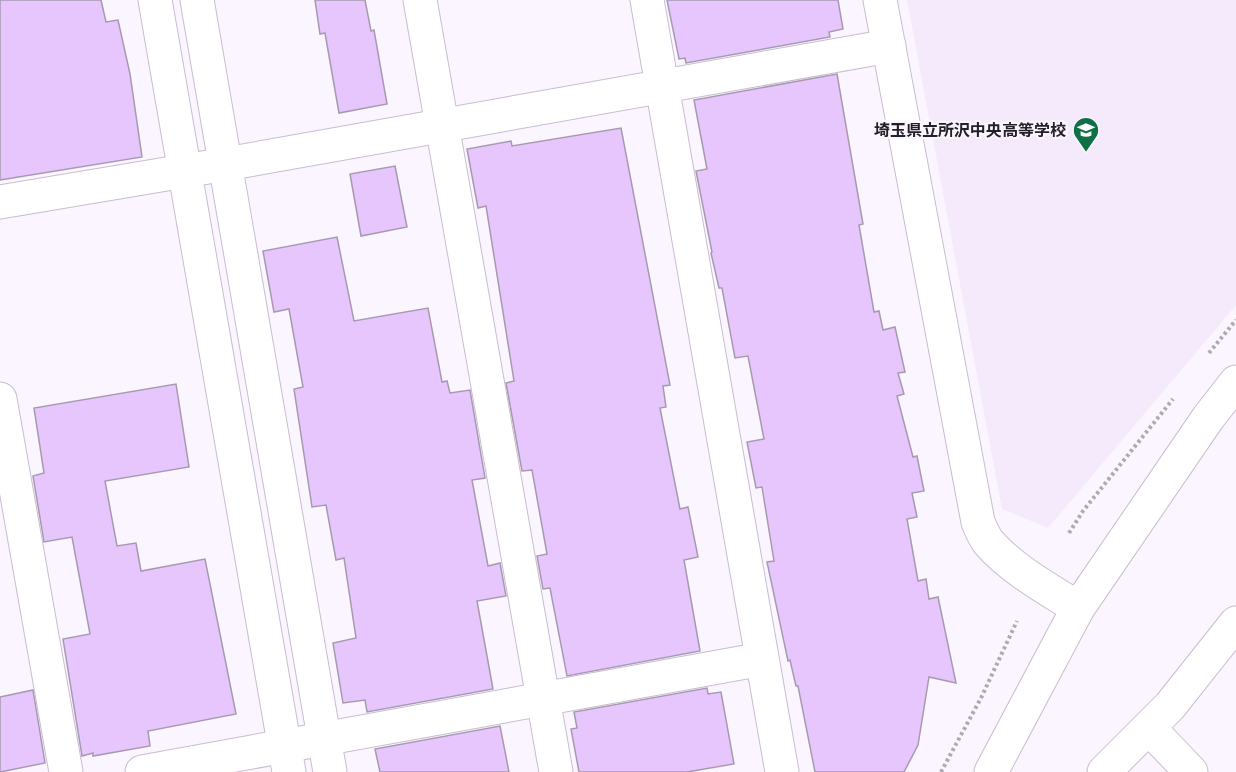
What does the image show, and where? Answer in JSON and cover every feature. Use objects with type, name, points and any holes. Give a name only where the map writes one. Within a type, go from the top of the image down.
[{"type":"street","points":[[155,0],[287,759]]},
{"type":"street","points":[[197,0],[330,772]]},
{"type":"street","points":[[420,0],[556,772]]},
{"type":"street","points":[[647,0],[782,772]]},
{"type":"street","points":[[880,0],[978,522],[988,542],[1008,561],[1078,608]]},
{"type":"street","points":[[0,202],[889,46]]},
{"type":"street","points":[[991,772],[1078,608],[1208,418],[1236,382]]},
{"type":"street","points":[[0,399],[66,772]]},
{"type":"street","points":[[1104,772],[1170,706],[1236,623]]},
{"type":"street","points":[[142,772],[287,759],[324,738],[762,659]]},
{"type":"street","points":[[1149,728],[1191,772]]},
{"type":"path","points":[[1207,356],[1236,320]]},
{"type":"path","points":[[1069,533],[1083,511],[1178,392]]},
{"type":"path","points":[[941,772],[981,698],[1017,621]]},
{"type":"shaded area","name":"埼玉県立所沢中央高等学校","points":[[907,0],[1236,0],[1236,305],[1048,528],[1002,509]]},
{"type":"building","points":[[0,0],[101,0],[106,22],[118,20],[130,74],[142,157],[0,180]]},
{"type":"building","points":[[315,0],[365,0],[371,31],[374,30],[387,104],[339,113],[325,33],[320,34]]},
{"type":"building","points":[[667,0],[838,0],[843,29],[829,32],[830,37],[686,63],[685,58],[679,59]]},
{"type":"building","points":[[837,74],[863,224],[859,225],[874,312],[879,311],[883,330],[895,327],[905,372],[898,373],[904,394],[897,396],[913,457],[917,456],[924,491],[912,493],[917,517],[907,519],[918,581],[926,579],[929,599],[938,597],[956,683],[929,677],[918,745],[904,772],[815,772],[798,686],[796,686],[790,660],[788,661],[767,562],[774,561],[762,487],[756,488],[747,442],[764,439],[748,356],[735,358],[722,288],[719,288],[711,253],[696,171],[707,169],[694,100]]},
{"type":"building","points":[[621,128],[670,385],[663,386],[666,407],[660,408],[680,509],[688,507],[698,557],[684,560],[700,651],[567,676],[550,588],[543,589],[537,556],[547,554],[532,470],[522,471],[506,383],[514,381],[486,206],[478,208],[467,149],[511,141],[512,146]]},
{"type":"building","points":[[395,166],[407,227],[361,236],[350,174]]},
{"type":"building","points":[[337,237],[354,321],[428,308],[442,382],[447,381],[450,393],[470,390],[485,478],[472,480],[488,566],[500,563],[506,596],[477,601],[493,689],[367,712],[365,700],[343,703],[333,643],[356,638],[344,558],[336,560],[326,505],[312,507],[294,389],[303,387],[289,309],[274,312],[263,251]]},
{"type":"building","points":[[176,384],[189,467],[105,481],[117,546],[136,543],[141,571],[205,559],[236,714],[148,731],[150,746],[82,756],[63,639],[90,634],[72,537],[44,542],[33,476],[44,473],[34,408]]},
{"type":"building","points":[[707,688],[708,694],[721,692],[734,764],[687,772],[579,772],[571,729],[577,728],[574,712]]},
{"type":"building","points":[[33,690],[45,763],[0,772],[0,697]]},
{"type":"building","points":[[500,726],[509,772],[380,772],[375,749]]},
{"type":"place","name":"埼玉県立所沢中央高等学校","points":[[1086,153]]}]
